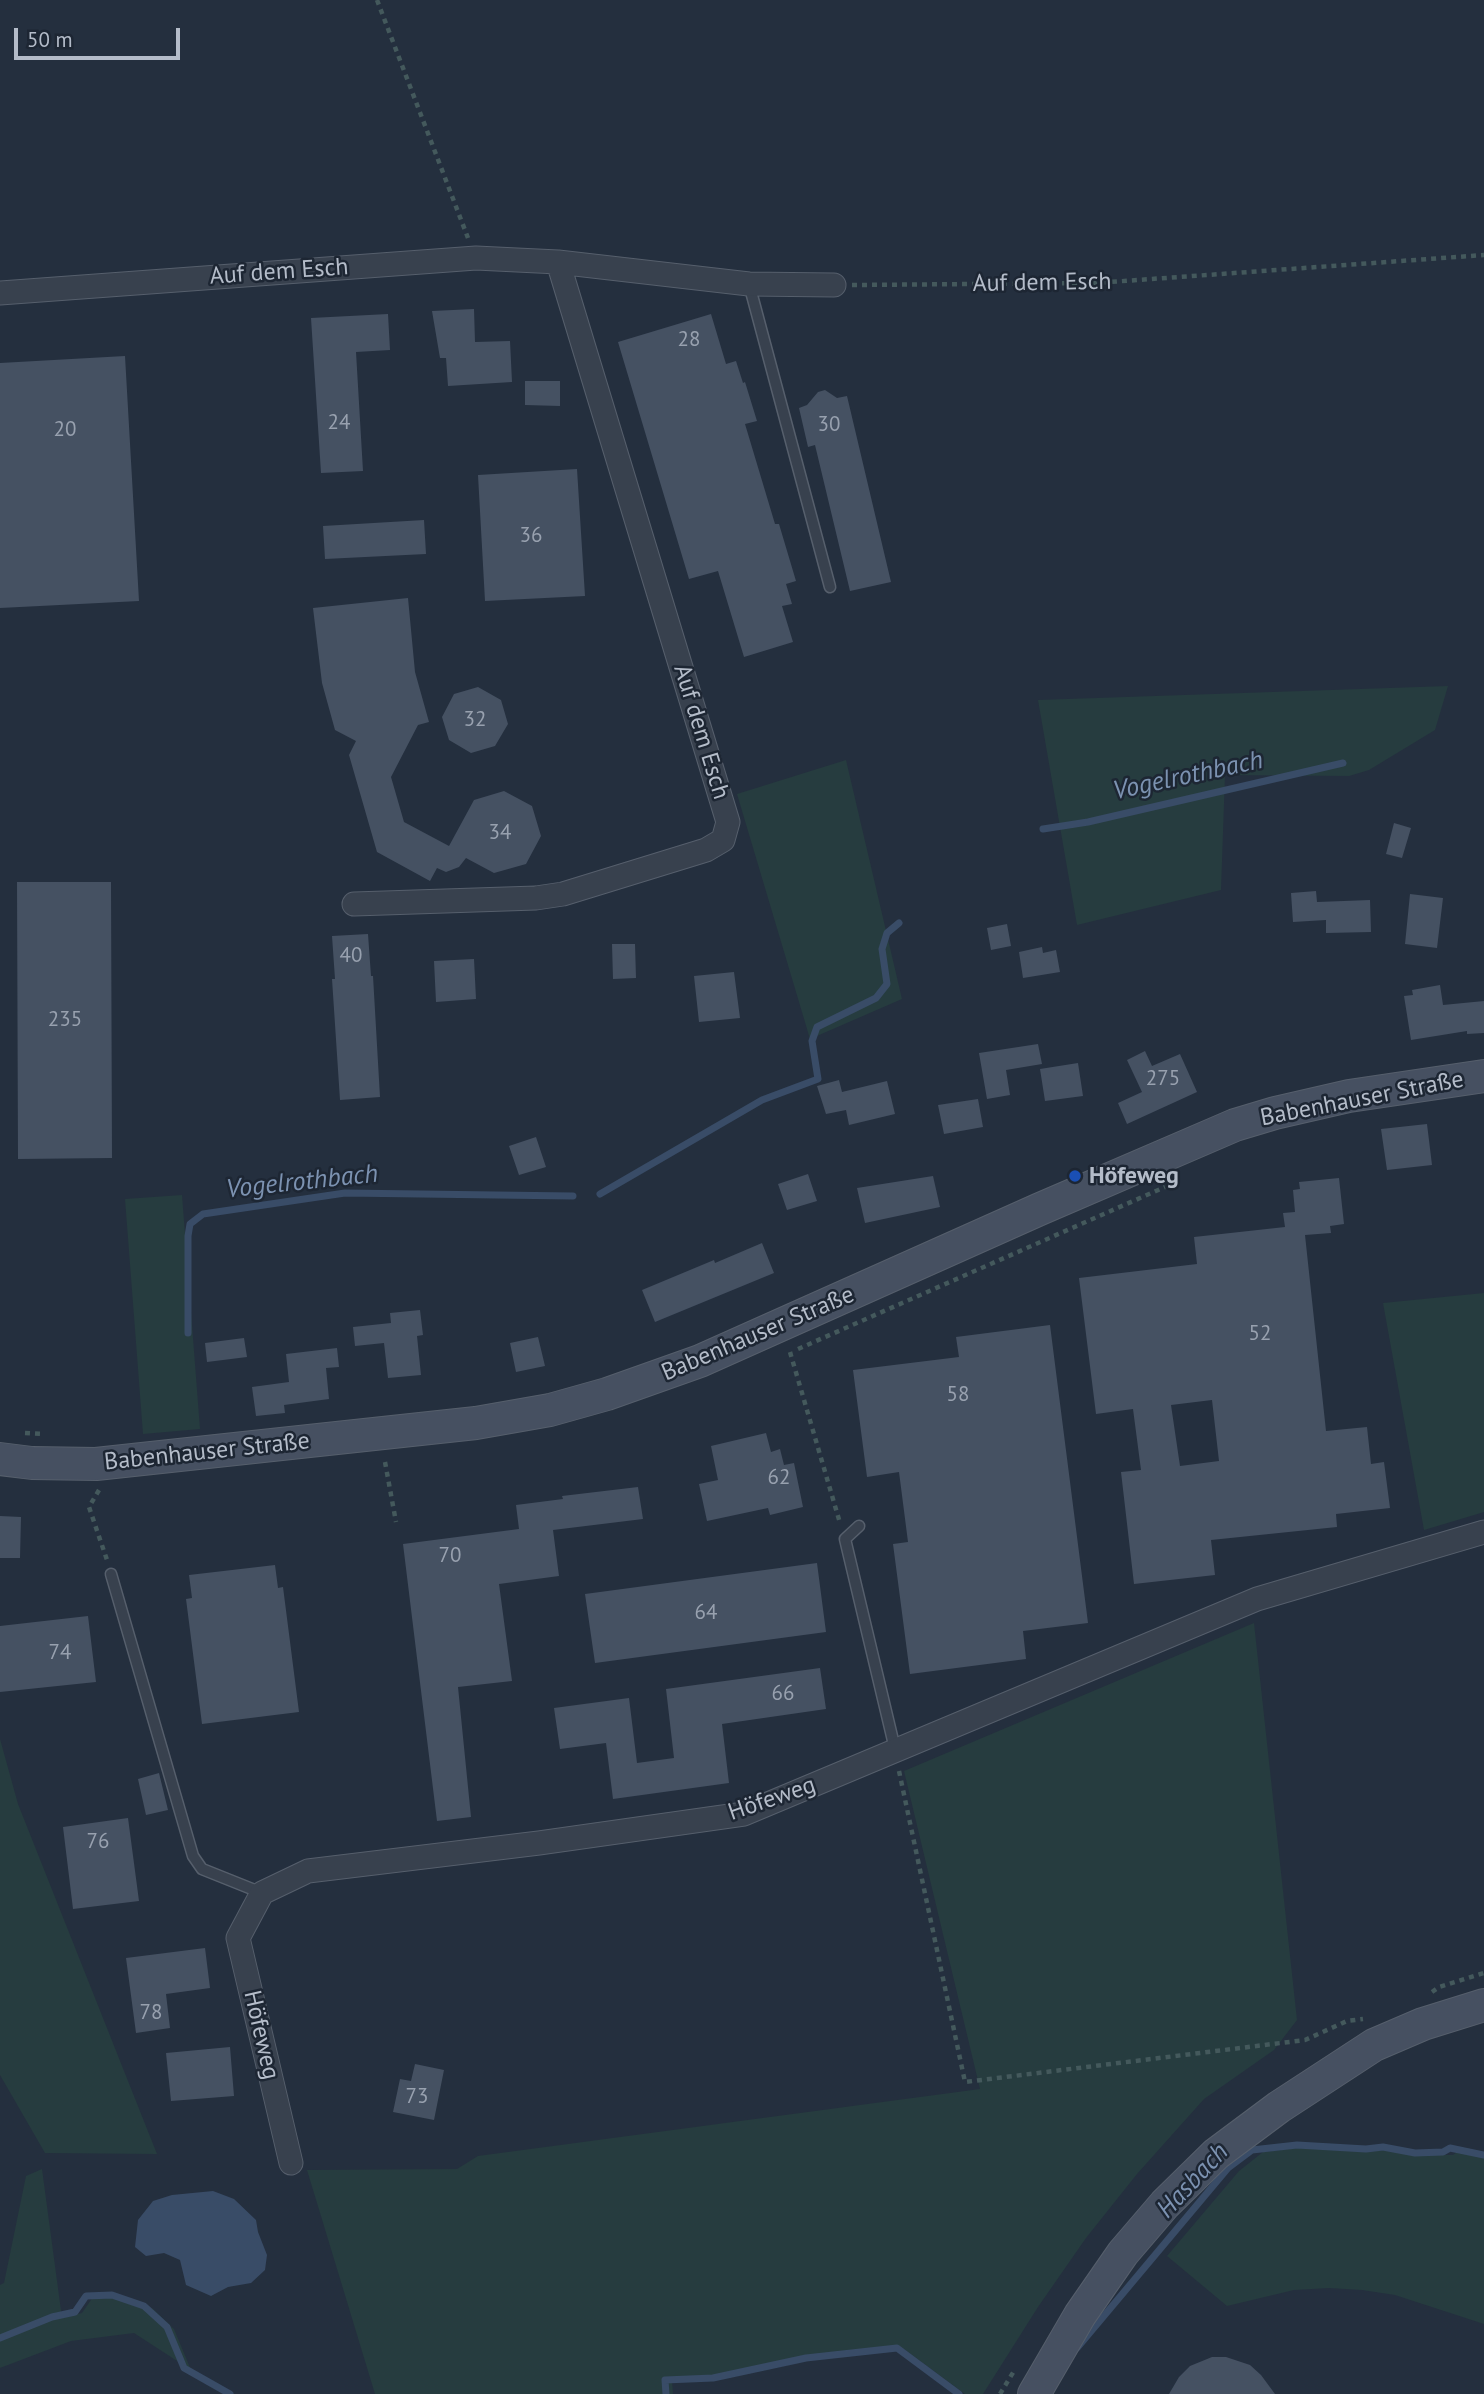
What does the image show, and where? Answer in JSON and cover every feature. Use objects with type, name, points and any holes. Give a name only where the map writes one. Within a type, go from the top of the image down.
[{"type":"main road","name":"Babenhauser Straße","points":[[0,1459],[32,1463],[96,1464],[476,1423],[550,1410],[607,1394],[700,1361],[1235,1125],[1349,1096],[1484,1076]]},
{"type":"main road","points":[[1034,2394],[1080,2315],[1123,2253],[1165,2204],[1216,2154],[1302,2091],[1374,2045],[1423,2024],[1484,2005]]},
{"type":"street","name":"Auf dem Esch","points":[[0,293],[477,258],[558,262],[749,284],[834,285]]},
{"type":"street","name":"Auf dem Esch","points":[[354,904],[536,898],[564,894],[706,850],[723,840],[728,822],[722,799],[558,262]]},
{"type":"street","name":"Höfeweg","points":[[291,2163],[238,1938],[262,1893],[308,1871],[539,1843],[744,1814],[1257,1599],[1484,1532]]},
{"type":"lane","points":[[749,284],[830,587]]},
{"type":"lane","points":[[859,1526],[845,1539],[895,1749]]},
{"type":"lane","points":[[111,1574],[193,1856],[202,1869],[262,1893]]},
{"type":"path","points":[[377,0],[477,258]]},
{"type":"path","name":"Auf dem Esch","points":[[834,285],[1096,283],[1484,255]]},
{"type":"path","points":[[790,1352],[845,1539]]},
{"type":"path","points":[[22,1433],[46,1434]]},
{"type":"path","points":[[385,1462],[396,1522]]},
{"type":"path","points":[[99,1489],[89,1507],[111,1574]]},
{"type":"path","points":[[895,1749],[965,2082],[1306,2040],[1347,2021],[1369,2019]]},
{"type":"green space","points":[[1448,686],[1435,730],[1369,770],[1349,776],[1225,775],[1221,890],[1077,925],[1038,700]]},
{"type":"green space","points":[[846,760],[902,999],[810,1039],[737,794]]},
{"type":"green space","points":[[182,1195],[200,1429],[143,1434],[125,1199]]},
{"type":"green space","points":[[1484,1293],[1484,1512],[1424,1530],[1383,1303]]},
{"type":"green space","points":[[1254,1623],[1297,2020],[1274,2050],[1204,2099],[1137,2174],[1086,2238],[983,2394],[965,2394],[904,2349],[814,2359],[747,2374],[672,2381],[673,2394],[375,2394],[307,2170],[457,2169],[478,2156],[980,2089],[904,1771]]},
{"type":"green space","points":[[0,1739],[18,1804],[157,2154],[45,2153],[0,2075]]},
{"type":"green space","points":[[1308,2147],[1377,2151],[1393,2149],[1425,2155],[1453,2155],[1460,2150],[1484,2157],[1484,2324],[1395,2295],[1362,2290],[1294,2290],[1227,2306],[1167,2256],[1239,2171],[1263,2152]]},
{"type":"green space","points":[[42,2169],[62,2318],[82,2313],[93,2297],[119,2296],[152,2308],[174,2329],[191,2370],[134,2333],[71,2341],[0,2368],[0,2285],[4,2283],[26,2176]]},
{"type":"water","points":[[213,2191],[234,2199],[256,2220],[267,2255],[265,2270],[251,2283],[228,2287],[211,2296],[186,2285],[180,2260],[164,2253],[146,2256],[135,2247],[138,2220],[153,2201],[172,2195]]},
{"type":"building","points":[[474,309],[475,342],[510,341],[512,382],[448,386],[446,358],[440,358],[432,311]]},
{"type":"building","points":[[388,314],[390,350],[356,352],[363,471],[321,473],[311,318]]},
{"type":"building","points":[[711,314],[726,364],[736,361],[743,383],[745,382],[757,421],[745,424],[775,524],[779,524],[796,581],[786,584],[792,604],[782,606],[793,642],[744,657],[718,571],[689,579],[618,342]]},
{"type":"building","points":[[125,356],[139,601],[0,608],[0,363]]},
{"type":"building","points":[[525,381],[560,381],[560,406],[525,405]]},
{"type":"building","points":[[825,390],[837,398],[847,396],[891,582],[850,591],[815,445],[808,447],[799,408],[807,405],[818,392]]},
{"type":"building","points":[[577,469],[585,596],[485,601],[478,475]]},
{"type":"building","points":[[424,520],[426,554],[325,559],[323,526]]},
{"type":"building","points":[[408,598],[415,672],[429,722],[418,725],[391,777],[404,822],[449,846],[474,800],[504,791],[532,806],[541,836],[526,864],[494,873],[466,858],[459,867],[446,872],[437,868],[430,881],[377,852],[349,755],[356,741],[335,730],[322,683],[313,608]]},
{"type":"building","points":[[478,687],[501,700],[508,724],[495,746],[471,753],[449,740],[442,717],[454,694]]},
{"type":"building","points":[[1394,823],[1411,828],[1402,858],[1386,854]]},
{"type":"building","points":[[17,882],[111,882],[112,1158],[18,1159]]},
{"type":"building","points":[[1316,891],[1317,902],[1370,900],[1371,932],[1326,933],[1326,920],[1293,922],[1291,893]]},
{"type":"building","points":[[1410,894],[1443,898],[1437,948],[1405,944]]},
{"type":"building","points":[[1007,924],[1011,946],[991,950],[987,928]]},
{"type":"building","points":[[368,934],[380,1097],[340,1100],[332,936]]},
{"type":"building","points":[[612,944],[635,944],[636,978],[613,979]]},
{"type":"building","points":[[1042,947],[1043,953],[1056,950],[1060,972],[1023,978],[1019,952]]},
{"type":"building","points":[[474,959],[476,999],[436,1002],[434,961]]},
{"type":"building","points":[[734,972],[740,1018],[699,1022],[694,976]]},
{"type":"building","points":[[1440,985],[1443,1005],[1484,1001],[1484,1033],[1467,1034],[1467,1031],[1411,1040],[1404,996],[1413,995],[1412,990]]},
{"type":"building","points":[[1038,1044],[1042,1064],[1006,1070],[1010,1095],[987,1099],[979,1053]]},
{"type":"building","points":[[1145,1051],[1152,1066],[1180,1054],[1197,1092],[1127,1124],[1118,1103],[1142,1092],[1127,1060]]},
{"type":"building","points":[[1078,1063],[1083,1096],[1045,1101],[1040,1069]]},
{"type":"building","points":[[839,1080],[842,1092],[887,1081],[895,1114],[849,1125],[846,1110],[826,1114],[817,1086]]},
{"type":"building","points":[[978,1099],[983,1127],[944,1134],[938,1105]]},
{"type":"building","points":[[1427,1124],[1432,1165],[1387,1170],[1381,1129]]},
{"type":"building","points":[[536,1137],[546,1167],[519,1175],[509,1146]]},
{"type":"building","points":[[808,1174],[817,1201],[787,1210],[778,1184]]},
{"type":"building","points":[[933,1176],[940,1207],[865,1223],[857,1188]]},
{"type":"building","points":[[1339,1178],[1344,1224],[1330,1226],[1331,1233],[1305,1235],[1326,1431],[1367,1427],[1371,1464],[1384,1462],[1390,1508],[1336,1514],[1337,1527],[1211,1540],[1215,1575],[1134,1584],[1121,1472],[1141,1470],[1133,1409],[1096,1414],[1079,1278],[1197,1264],[1194,1237],[1285,1227],[1283,1213],[1295,1212],[1293,1190],[1300,1189],[1299,1182]],"holes":[[[1212,1400],[1219,1461],[1180,1466],[1171,1405]]]},
{"type":"building","points":[[762,1243],[774,1273],[655,1322],[642,1290]]},
{"type":"building","points":[[420,1310],[423,1335],[417,1336],[421,1375],[388,1378],[384,1343],[355,1346],[353,1327],[391,1323],[390,1313]]},
{"type":"building","points":[[1050,1325],[1088,1623],[1023,1631],[1026,1659],[910,1674],[893,1544],[908,1542],[899,1472],[867,1477],[853,1370],[959,1357],[956,1337]]},
{"type":"building","points":[[538,1337],[545,1366],[516,1372],[510,1343]]},
{"type":"building","points":[[244,1338],[247,1357],[207,1362],[205,1343]]},
{"type":"building","points":[[337,1348],[339,1367],[326,1368],[329,1399],[284,1405],[285,1413],[256,1416],[252,1387],[289,1382],[286,1354]]},
{"type":"building","points":[[766,1433],[771,1452],[780,1449],[784,1465],[794,1463],[803,1507],[770,1515],[768,1508],[707,1521],[699,1484],[718,1480],[711,1446]]},
{"type":"building","points":[[638,1487],[643,1519],[553,1530],[559,1576],[499,1584],[512,1681],[458,1687],[471,1817],[437,1821],[403,1544],[519,1529],[516,1505],[563,1499],[562,1496]]},
{"type":"building","points":[[0,1516],[21,1517],[20,1558],[0,1558]]},
{"type":"building","points":[[817,1563],[826,1632],[595,1663],[585,1594]]},
{"type":"building","points":[[275,1565],[278,1588],[283,1587],[299,1712],[202,1724],[186,1599],[192,1598],[189,1575]]},
{"type":"building","points":[[88,1616],[96,1682],[0,1692],[0,1626]]},
{"type":"building","points":[[820,1668],[826,1709],[722,1724],[729,1783],[613,1799],[606,1743],[560,1749],[554,1708],[629,1698],[637,1763],[674,1758],[666,1689]]},
{"type":"building","points":[[159,1773],[168,1810],[146,1815],[138,1779]]},
{"type":"building","points":[[128,1818],[139,1901],[73,1909],[63,1827]]},
{"type":"building","points":[[205,1948],[210,1988],[166,1994],[170,2028],[136,2033],[126,1958]]},
{"type":"building","points":[[230,2047],[234,2096],[171,2101],[166,2053]]},
{"type":"building","points":[[415,2064],[444,2070],[434,2120],[393,2112],[400,2079],[411,2081]]},
{"type":"building","points":[[1212,2357],[1226,2357],[1250,2365],[1275,2394],[1169,2394],[1179,2377],[1190,2366]]},
{"type":"waterway","name":"Vogelrothbach","points":[[1043,829],[1088,822],[1343,763]]},
{"type":"waterway","name":"Vogelrothbach","points":[[600,1194],[762,1100],[818,1079],[812,1041],[817,1027],[876,998],[887,984],[882,949],[887,933],[899,923]]},
{"type":"waterway","name":"Vogelrothbach","points":[[188,1333],[188,1236],[190,1224],[203,1214],[345,1193],[573,1196]]},
{"type":"waterway","name":"Hasbach","points":[[1077,2348],[1228,2168],[1252,2150],[1297,2145],[1366,2149],[1383,2147],[1415,2153],[1443,2152],[1450,2148],[1484,2155]]},
{"type":"waterway","name":"Hasbach","points":[[0,2338],[52,2317],[75,2312],[86,2296],[112,2295],[144,2306],[167,2327],[184,2368],[230,2394]]},
{"type":"waterway","name":"Hasbach","points":[[666,2394],[665,2380],[713,2378],[806,2358],[897,2348],[959,2394]]},
{"type":"place","name":"Höfeweg","points":[[1075,1176]]}]
